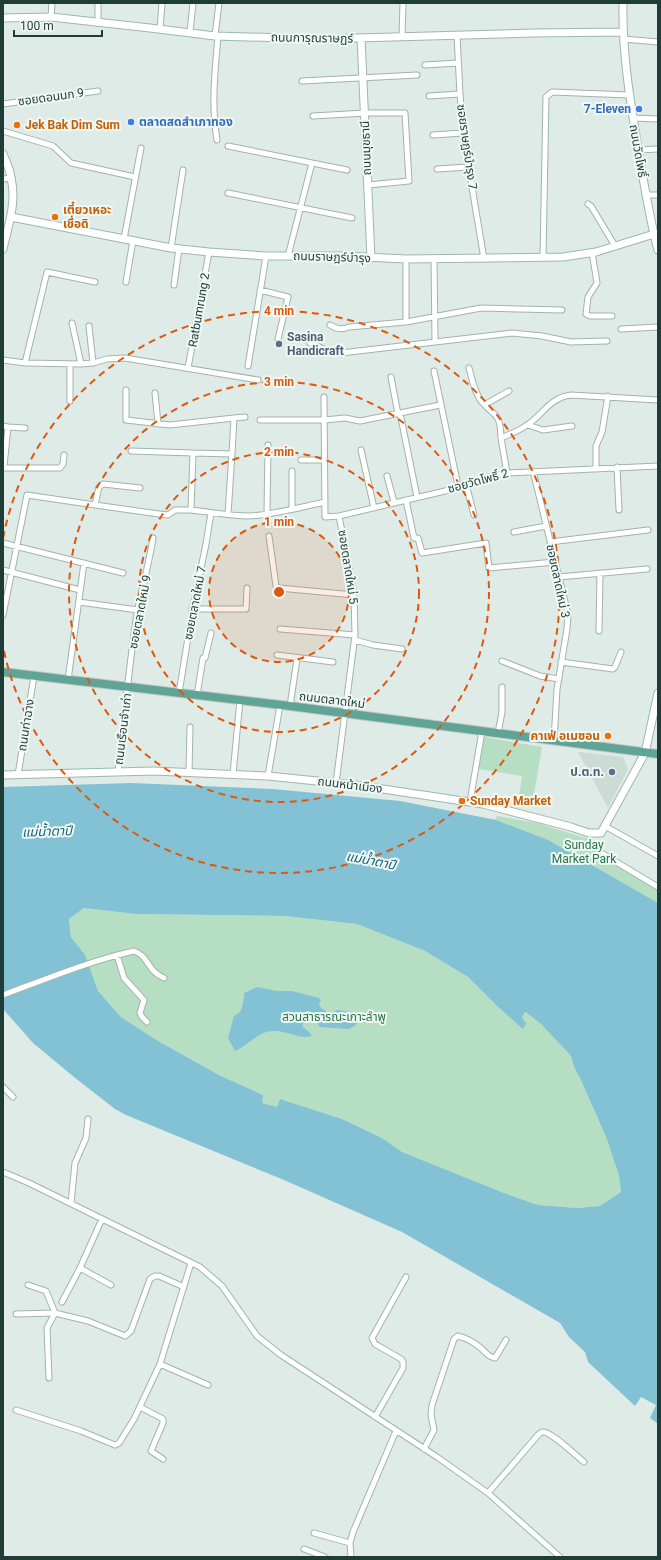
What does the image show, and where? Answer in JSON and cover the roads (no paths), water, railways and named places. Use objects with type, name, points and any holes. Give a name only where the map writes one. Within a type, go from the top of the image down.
[{"type":"main road","name":"ถนนตลาดใหม่","points":[[3,672],[290,706],[658,754]]},
{"type":"street","points":[[50,18],[52,3]]},
{"type":"street","points":[[98,3],[98,23]]},
{"type":"street","points":[[160,29],[162,3]]},
{"type":"street","points":[[190,32],[193,3]]},
{"type":"street","points":[[217,140],[214,124],[214,78],[219,3]]},
{"type":"street","points":[[402,36],[403,3]]},
{"type":"street","name":"ถนนวัดโพธิ์","points":[[623,3],[623,35],[629,95],[646,195],[658,250]]},
{"type":"street","name":"ถนนการุณราษฏร์","points":[[3,18],[50,18],[217,36],[361,38],[457,35],[623,35]]},
{"type":"street","name":"ซอยราษฎร์บำรุง 7","points":[[457,35],[463,133],[484,259]]},
{"type":"street","points":[[623,35],[658,42]]},
{"type":"street","name":"ถนนมุขธานี","points":[[361,38],[371,258]]},
{"type":"street","points":[[425,65],[458,63]]},
{"type":"street","points":[[302,81],[417,75]]},
{"type":"street","name":"ซอยดอนนก 9","points":[[3,104],[98,91]]},
{"type":"street","points":[[543,258],[546,97],[552,92],[629,95]]},
{"type":"street","points":[[429,96],[460,94]]},
{"type":"street","points":[[313,116],[365,113],[405,114],[409,181],[368,185]]},
{"type":"street","points":[[633,118],[658,119]]},
{"type":"street","points":[[3,131],[53,146],[71,163],[135,177]]},
{"type":"street","points":[[433,135],[463,133]]},
{"type":"street","points":[[228,146],[347,170]]},
{"type":"street","points":[[124,239],[141,148]]},
{"type":"street","points":[[638,150],[658,149]]},
{"type":"street","points":[[3,154],[12,178],[13,194],[3,249]]},
{"type":"street","points":[[288,256],[312,163]]},
{"type":"street","points":[[437,169],[468,167]]},
{"type":"street","points":[[174,285],[175,248],[183,170]]},
{"type":"street","points":[[3,179],[12,178]]},
{"type":"street","points":[[228,192],[352,218]]},
{"type":"street","points":[[646,195],[658,195]]},
{"type":"street","points":[[588,204],[591,206],[615,246]]},
{"type":"street","name":"ถนนราษฎร์บำรุง","points":[[10,217],[175,248],[266,256],[344,256],[406,259],[562,257],[592,252],[654,234]]},
{"type":"street","points":[[126,282],[133,240]]},
{"type":"street","name":"Ratbumrung 2","points":[[188,368],[209,252]]},
{"type":"street","points":[[592,252],[597,282],[588,297],[586,314],[590,316],[612,316]]},
{"type":"street","points":[[248,366],[266,256]]},
{"type":"street","points":[[434,258],[435,342]]},
{"type":"street","points":[[406,259],[406,322]]},
{"type":"street","points":[[25,363],[47,272],[95,282]]},
{"type":"street","points":[[260,290],[288,297],[278,339]]},
{"type":"street","points":[[330,325],[336,329],[343,329],[349,327],[406,322],[434,318],[481,308],[562,310]]},
{"type":"street","points":[[72,323],[81,364]]},
{"type":"street","points":[[89,326],[93,364]]},
{"type":"street","points":[[622,329],[658,327]]},
{"type":"street","points":[[310,343],[326,350],[341,353],[512,333],[542,336],[571,342],[607,341]]},
{"type":"street","points":[[3,360],[25,363],[93,364],[107,359],[125,358],[258,380]]},
{"type":"street","points":[[70,364],[70,401]]},
{"type":"street","points":[[469,368],[477,394],[500,420],[501,438],[507,473]]},
{"type":"street","points":[[434,371],[458,486]]},
{"type":"street","points":[[391,377],[417,497]]},
{"type":"street","points":[[126,390],[126,420],[170,424],[245,417]]},
{"type":"street","points":[[486,404],[509,391]]},
{"type":"street","points":[[155,393],[158,424]]},
{"type":"street","points":[[501,438],[528,425],[555,399],[563,396],[608,396],[658,400]]},
{"type":"street","points":[[596,468],[596,446],[602,432],[608,396]]},
{"type":"street","points":[[3,616],[27,495],[168,515],[175,510],[191,510],[249,516],[267,514],[325,502],[324,397]]},
{"type":"street","points":[[260,420],[324,420],[346,418],[360,421],[440,404]]},
{"type":"street","points":[[228,514],[234,418]]},
{"type":"street","points":[[528,425],[543,430],[572,426]]},
{"type":"street","points":[[25,428],[5,427],[5,468],[60,468],[63,464],[64,455]]},
{"type":"street","points":[[267,514],[268,445]]},
{"type":"street","points":[[361,450],[374,508]]},
{"type":"street","points":[[131,451],[232,454]]},
{"type":"street","points":[[191,510],[193,453]]},
{"type":"street","points":[[301,460],[325,460]]},
{"type":"street","name":"ซอยวัดโพธิ์ 2","points":[[325,502],[325,516],[339,516],[507,473],[658,466]]},
{"type":"street","points":[[617,467],[619,510]]},
{"type":"street","points":[[292,471],[292,509]]},
{"type":"street","name":"ซอยตลาดใหม่ 3","points":[[533,471],[568,614],[558,680],[554,741]]},
{"type":"street","points":[[387,476],[394,502]]},
{"type":"street","points":[[96,505],[99,487],[103,484],[140,488]]},
{"type":"street","points":[[466,484],[474,515]]},
{"type":"street","points":[[406,500],[414,538],[418,538],[422,553],[486,543],[489,568],[555,562]]},
{"type":"street","name":"ซอยตลาดใหม่ 7","points":[[179,693],[192,609],[206,544],[211,512]]},
{"type":"street","name":"ซอยตลาดใหม่ 5","points":[[336,783],[355,637],[354,595],[339,516]]},
{"type":"street","points":[[514,532],[546,526]]},
{"type":"street","points":[[550,542],[648,530]]},
{"type":"street","points":[[268,536],[276,586],[279,588],[354,595]]},
{"type":"street","name":"ซอยตลาดใหม่ 9","points":[[128,687],[138,610],[149,564],[153,538]]},
{"type":"street","points":[[3,543],[123,573]]},
{"type":"street","points":[[68,680],[84,563]]},
{"type":"street","points":[[559,577],[647,569]]},
{"type":"street","points":[[3,570],[80,590]]},
{"type":"street","points":[[600,573],[600,631]]},
{"type":"street","points":[[192,609],[246,609],[246,588]]},
{"type":"street","points":[[79,602],[138,610]]},
{"type":"street","points":[[280,629],[355,637],[373,645],[402,649]]},
{"type":"street","points":[[197,695],[203,658],[205,658],[211,633]]},
{"type":"street","points":[[561,662],[613,669],[621,652]]},
{"type":"street","points":[[277,655],[297,659],[333,662]]},
{"type":"street","points":[[290,706],[297,659]]},
{"type":"street","points":[[502,661],[540,676],[558,680]]},
{"type":"street","name":"ถนนท่าฉาง","points":[[18,775],[34,676]]},
{"type":"street","name":"ถนนเรือนจำเก่า","points":[[118,772],[128,687]]},
{"type":"street","points":[[498,733],[502,712],[502,687]]},
{"type":"street","points":[[658,693],[646,753],[605,826],[658,856]]},
{"type":"street","points":[[234,774],[240,700]]},
{"type":"street","points":[[268,776],[280,705]]},
{"type":"street","points":[[189,773],[190,727]]},
{"type":"street","points":[[470,802],[482,731]]},
{"type":"street","name":"ถนนหน้าเมือง","points":[[3,775],[154,771],[268,776],[356,784],[470,802],[572,827],[589,833],[601,833],[605,826]]},
{"type":"street","points":[[603,854],[658,887]]},
{"type":"street","points":[[3,995],[79,967],[134,951],[138,952],[145,958],[153,972],[164,978]]},
{"type":"street","points":[[117,955],[124,978],[144,1000],[140,1013],[147,1022]]},
{"type":"street","points":[[3,1087],[13,1097]]},
{"type":"street","points":[[71,1203],[75,1163],[86,1138],[88,1119]]},
{"type":"street","points":[[3,1172],[71,1203],[200,1267],[222,1286],[257,1336],[281,1355],[488,1493],[560,1557]]},
{"type":"street","points":[[62,1302],[80,1268],[102,1218]]},
{"type":"street","points":[[16,1410],[115,1445],[120,1442],[140,1407],[160,1364],[191,1263]]},
{"type":"street","points":[[80,1268],[111,1285]]},
{"type":"street","points":[[16,1314],[55,1313],[88,1321],[125,1336],[130,1334],[150,1279],[155,1276],[159,1276],[184,1287]]},
{"type":"street","points":[[375,1417],[403,1368],[404,1362],[401,1358],[375,1344],[372,1338],[406,1277]]},
{"type":"street","points":[[28,1285],[46,1291],[55,1313]]},
{"type":"street","points":[[49,1378],[47,1328],[55,1313]]},
{"type":"street","points":[[424,1449],[434,1430],[431,1415],[432,1405],[454,1339],[458,1336],[465,1338],[483,1350],[487,1355],[495,1358],[506,1340]]},
{"type":"street","points":[[160,1364],[208,1385]]},
{"type":"street","points":[[140,1407],[162,1419],[163,1423],[151,1451],[163,1459]]},
{"type":"street","points":[[351,1557],[350,1543],[353,1532],[396,1431]]},
{"type":"street","points":[[488,1493],[538,1434],[542,1432],[553,1436],[584,1462]]},
{"type":"street","points":[[314,1533],[350,1543]]},
{"type":"street","points":[[304,1549],[325,1557]]},
{"type":"water","name":"แม่น้ำตาปี","points":[[131,783],[273,789],[400,801],[496,820],[548,840],[658,903],[658,1424],[650,1418],[656,1405],[641,1397],[635,1406],[588,1362],[585,1352],[569,1337],[560,1323],[402,1232],[284,1180],[126,1115],[115,1109],[33,1043],[3,1009],[3,787]],"holes":[[[84,908],[136,914],[285,916],[357,924],[425,951],[468,977],[523,1029],[526,1023],[522,1018],[525,1012],[541,1024],[571,1056],[574,1067],[606,1137],[619,1176],[621,1192],[600,1206],[577,1208],[538,1205],[402,1152],[382,1138],[342,1119],[280,1099],[277,1107],[262,1103],[263,1095],[221,1076],[158,1041],[121,1017],[98,991],[85,955],[71,937],[69,919]]]},
{"type":"water","points":[[257,987],[277,991],[292,991],[319,998],[321,1001],[319,1004],[321,1008],[327,1012],[332,1013],[337,1010],[356,1013],[359,1020],[355,1026],[348,1029],[320,1027],[316,1021],[310,1018],[305,1021],[302,1026],[312,1036],[302,1037],[278,1031],[267,1032],[235,1051],[228,1038],[234,1016],[240,1012],[244,993]]},
{"type":"place","name":"7-Eleven","points":[[639,109]]},
{"type":"place","name":"ตลาดสดสำเภาทอง","points":[[131,122]]},
{"type":"place","name":"Jek Bak Dim Sum","points":[[17,125]]},
{"type":"place","name":"เตี๋ยวเหอะ เชื่อดิ","points":[[55,217]]},
{"type":"place","name":"Sasina Handicraft","points":[[279,344]]},
{"type":"place","name":"คาเฟ่ อเมซอน","points":[[608,736]]},
{"type":"place","name":"ป.ต.ท.","points":[[612,772]]},
{"type":"place","name":"Sunday Market","points":[[462,801]]},
{"type":"park label","name":"Sunday Market Park","points":[[584,852]]},
{"type":"park label","name":"สวนสาธารณะเกาะลำพู","points":[[334,1017]]}]
